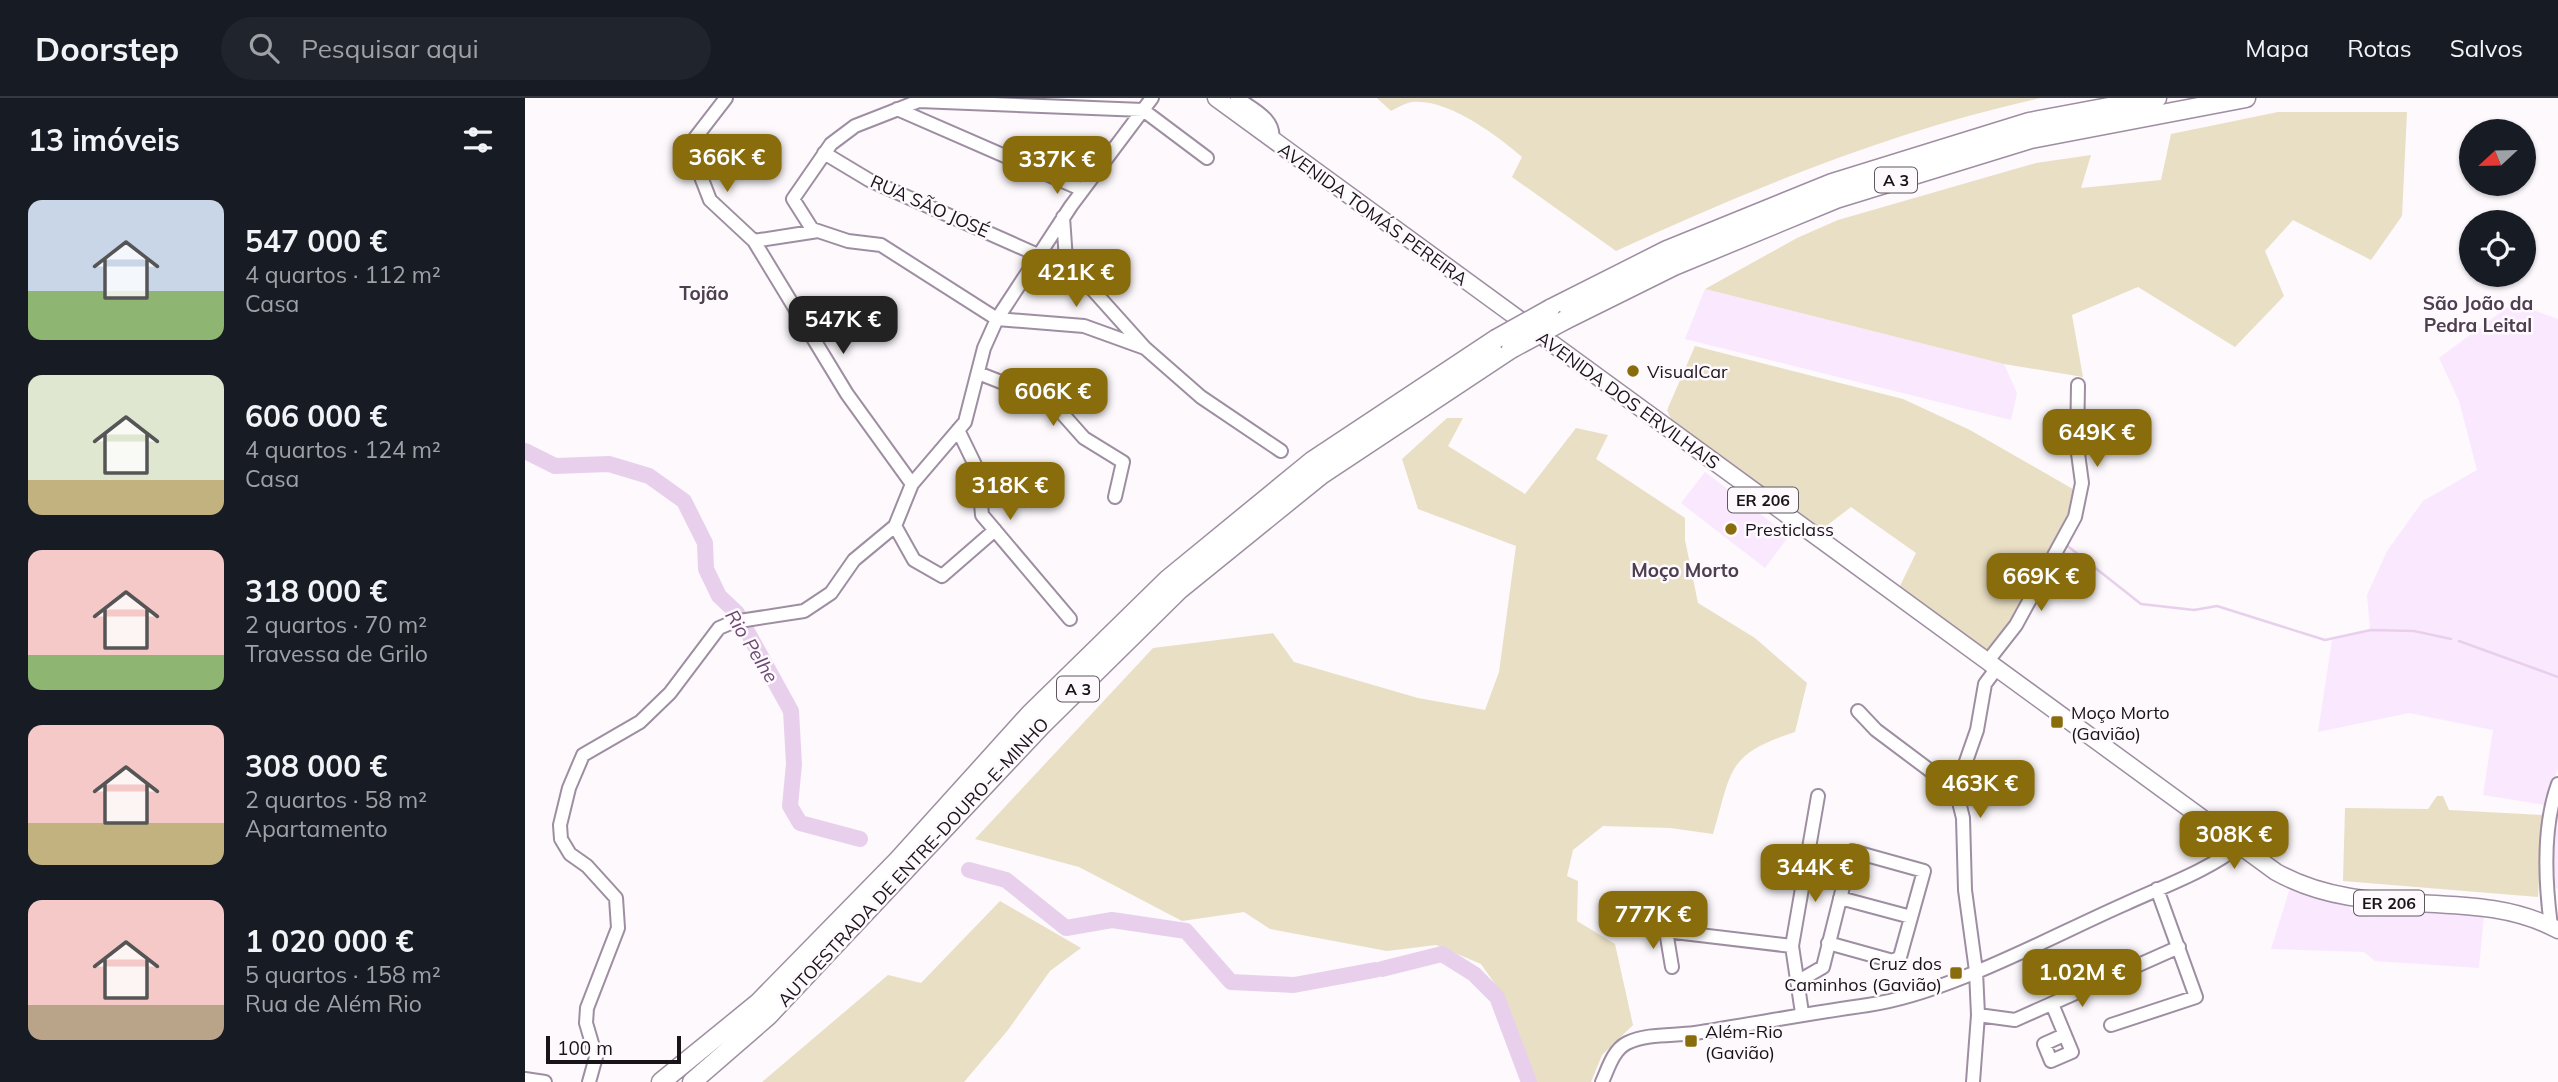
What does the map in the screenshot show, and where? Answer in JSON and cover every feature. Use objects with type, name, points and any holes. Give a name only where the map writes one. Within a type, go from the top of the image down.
[{"type":"highway","name":"AUTOESTRADA DE ENTRE-DOURO-E-MINHO","points":[[661,1082],[758,1003],[898,860],[1030,713],[1168,579],[1312,461],[1503,344],[1667,250],[1832,183],[2029,122],[2157,98]]},
{"type":"highway","name":"AUTOESTRADA DE ENTRE-DOURO-E-MINHO","points":[[1558,314],[1836,199],[2031,139],[2246,98]]},
{"type":"highway","name":"AUTOESTRADA DE ENTRE-DOURO-E-MINHO","points":[[692,1082],[768,1016],[907,872],[1042,725],[1179,590],[1321,475],[1503,344]]},
{"type":"main road","name":"AVENIDA TOMÁS PEREIRA","points":[[1216,98],[1531,329]]},
{"type":"main road","name":"AVENIDA DOS ERVILHAIS","points":[[1531,329],[1991,666]]},
{"type":"main road","name":"ER 206","points":[[1991,666],[2238,846],[2294,882],[2333,896],[2373,902],[2513,913],[2555,928]]},
{"type":"street","points":[[726,98],[689,146],[710,200],[754,241],[847,394],[912,484]]},
{"type":"street","points":[[589,1082],[596,1057],[586,1023],[587,1008],[618,928],[616,898],[587,866],[570,854],[561,839],[560,825],[569,788],[583,755],[640,722],[670,693],[719,628],[733,622],[803,611],[831,593],[854,560],[895,526],[912,484],[965,422],[978,373],[997,319],[1063,217],[1152,98]]},
{"type":"street","points":[[1238,98],[1270,123],[1274,131],[1272,140]]},
{"type":"street","points":[[1145,348],[1084,326],[997,319],[881,245],[848,242],[812,229],[793,199],[831,144],[855,127],[898,105],[919,101],[1143,110],[1207,158]]},
{"type":"street","points":[[898,105],[1083,190]]},
{"type":"street","name":"RUA SÃO JOSÉ","points":[[824,153],[869,180],[1038,255]]},
{"type":"street","points":[[1063,217],[1066,260],[1145,348],[1201,397],[1280,451]]},
{"type":"street","points":[[754,241],[818,231]]},
{"type":"street","points":[[978,373],[1052,402],[1084,438],[1123,463],[1115,497]]},
{"type":"street","points":[[1973,1082],[1977,1015],[1976,971],[1965,891],[1963,818],[1956,790],[1977,730],[1991,666],[2062,541],[2080,501],[2078,385]]},
{"type":"street","points":[[958,430],[978,471],[982,515],[1070,619]]},
{"type":"street","points":[[895,526],[914,559],[942,576],[995,530]]},
{"type":"street","points":[[1858,711],[1876,730],[1956,790]]},
{"type":"street","points":[[2555,928],[2546,888],[2550,811],[2558,784]]},
{"type":"street","points":[[1802,1013],[1792,946],[1818,796]]},
{"type":"street","points":[[2210,864],[2223,846],[2223,835]]},
{"type":"street","points":[[1602,1082],[1616,1052],[1626,1043],[1647,1037],[1713,1030],[1802,1013],[1883,1002],[1976,971],[2223,859],[2238,846]]},
{"type":"street","points":[[1797,982],[1823,967],[1828,943],[1852,851],[1924,871],[1900,957],[1893,961],[1828,943]]},
{"type":"street","points":[[2111,1025],[2196,998],[2157,889]]},
{"type":"street","points":[[1840,898],[1911,917]]},
{"type":"street","points":[[1625,921],[1666,931],[1792,946]]},
{"type":"street","points":[[1666,931],[1672,967]]},
{"type":"street","points":[[1977,1015],[2015,1020],[2179,947]]},
{"type":"street","points":[[2052,1004],[2064,1035]]},
{"type":"street","points":[[525,1079],[545,1082]]},
{"type":"shaded area","points":[[1377,98],[2041,98],[1931,127],[1824,163],[1719,205],[1616,251],[1512,177],[1522,157],[1471,120],[1426,102],[1404,104],[1391,111]]},
{"type":"shaded area","points":[[2278,112],[2407,112],[2402,216],[2371,260],[2293,220],[2265,251],[2284,296],[2235,347],[2138,287],[2072,315],[2083,377],[2004,364],[1705,289],[1797,238],[1838,220],[2036,163],[2091,155],[2081,188],[2161,180],[2171,134]]},
{"type":"shaded area","points":[[1705,289],[2004,364],[2017,393],[2011,420],[1685,339]]},
{"type":"shaded area","points":[[2513,303],[2558,319],[2558,769],[2545,805],[2483,795],[2493,730],[2409,713],[2318,732],[2332,640],[2370,630],[2367,595],[2387,551],[2423,501],[2477,470],[2459,401],[2439,358]]},
{"type":"shaded area","points":[[1695,346],[1903,399],[1970,430],[2078,492],[2064,531],[2040,576],[1987,653],[1900,586],[1916,553],[1851,507],[1821,530],[1672,421],[1667,410]]},
{"type":"shaded area","points":[[1447,418],[1463,418],[1448,446],[1525,494],[1576,428],[1608,435],[1596,459],[1685,518],[1685,540],[1698,603],[1755,638],[1807,683],[1795,732],[1756,748],[1735,767],[1713,834],[1670,828],[1603,826],[1573,850],[1567,876],[1578,881],[1577,921],[1615,944],[1633,1025],[1602,1055],[1591,1082],[1536,1082],[1505,998],[1481,964],[1436,945],[1387,951],[1270,929],[1244,912],[1182,921],[1079,867],[975,839],[1153,648],[1273,633],[1294,662],[1418,698],[1485,710],[1499,672],[1516,546],[1418,509],[1402,459]]},
{"type":"shaded area","name":"Presticlass","points":[[1705,472],[1789,536],[1765,568],[1681,503]]},
{"type":"shaded area","points":[[2437,796],[2443,796],[2449,810],[2543,815],[2538,897],[2343,881],[2345,808],[2428,809]]},
{"type":"shaded area","points":[[2558,802],[2558,890],[2552,882],[2553,835]]},
{"type":"shaded area","points":[[2290,888],[2349,907],[2355,915],[2377,917],[2383,912],[2484,915],[2479,968],[2375,961],[2364,952],[2271,949]]},
{"type":"shaded area","points":[[1000,901],[1081,948],[1050,971],[1008,1030],[964,1082],[762,1082],[888,975],[921,983]]},
{"type":"waterway","name":"Rio Pelhe","points":[[525,451],[555,466],[609,464],[649,476],[684,501],[705,543],[706,569],[719,596],[737,613],[791,711],[794,764],[790,806],[800,823],[860,839]]},
{"type":"waterway","points":[[2065,544],[2141,604],[2194,610],[2217,606],[2325,640],[2371,630],[2414,631],[2451,639]]},
{"type":"waterway","points":[[2459,641],[2558,677]]},
{"type":"waterway","name":"Rio Pelhe","points":[[969,870],[1006,880],[1066,928],[1112,920],[1186,931],[1231,982],[1294,985],[1375,970]]},
{"type":"waterway","name":"Rio Pelhe","points":[[1382,969],[1442,954],[1474,974],[1497,997],[1529,1082]]},
{"type":"place","name":"VisualCar","points":[[1633,371]]},
{"type":"place","name":"Presticlass","points":[[1731,529]]},
{"type":"place","name":"Moço Morto (Gavião)","points":[[2057,722]]},
{"type":"place","name":"Cruz dos Caminhos (Gavião)","points":[[1956,973]]},
{"type":"place","name":"Além-Rio (Gavião)","points":[[1691,1041]]},
{"type":"district","name":"Tojão","points":[[704,293]]},
{"type":"district","name":"São João da Pedra Leital","points":[[2478,314]]},
{"type":"district","name":"Moço Morto","points":[[1685,570]]}]
